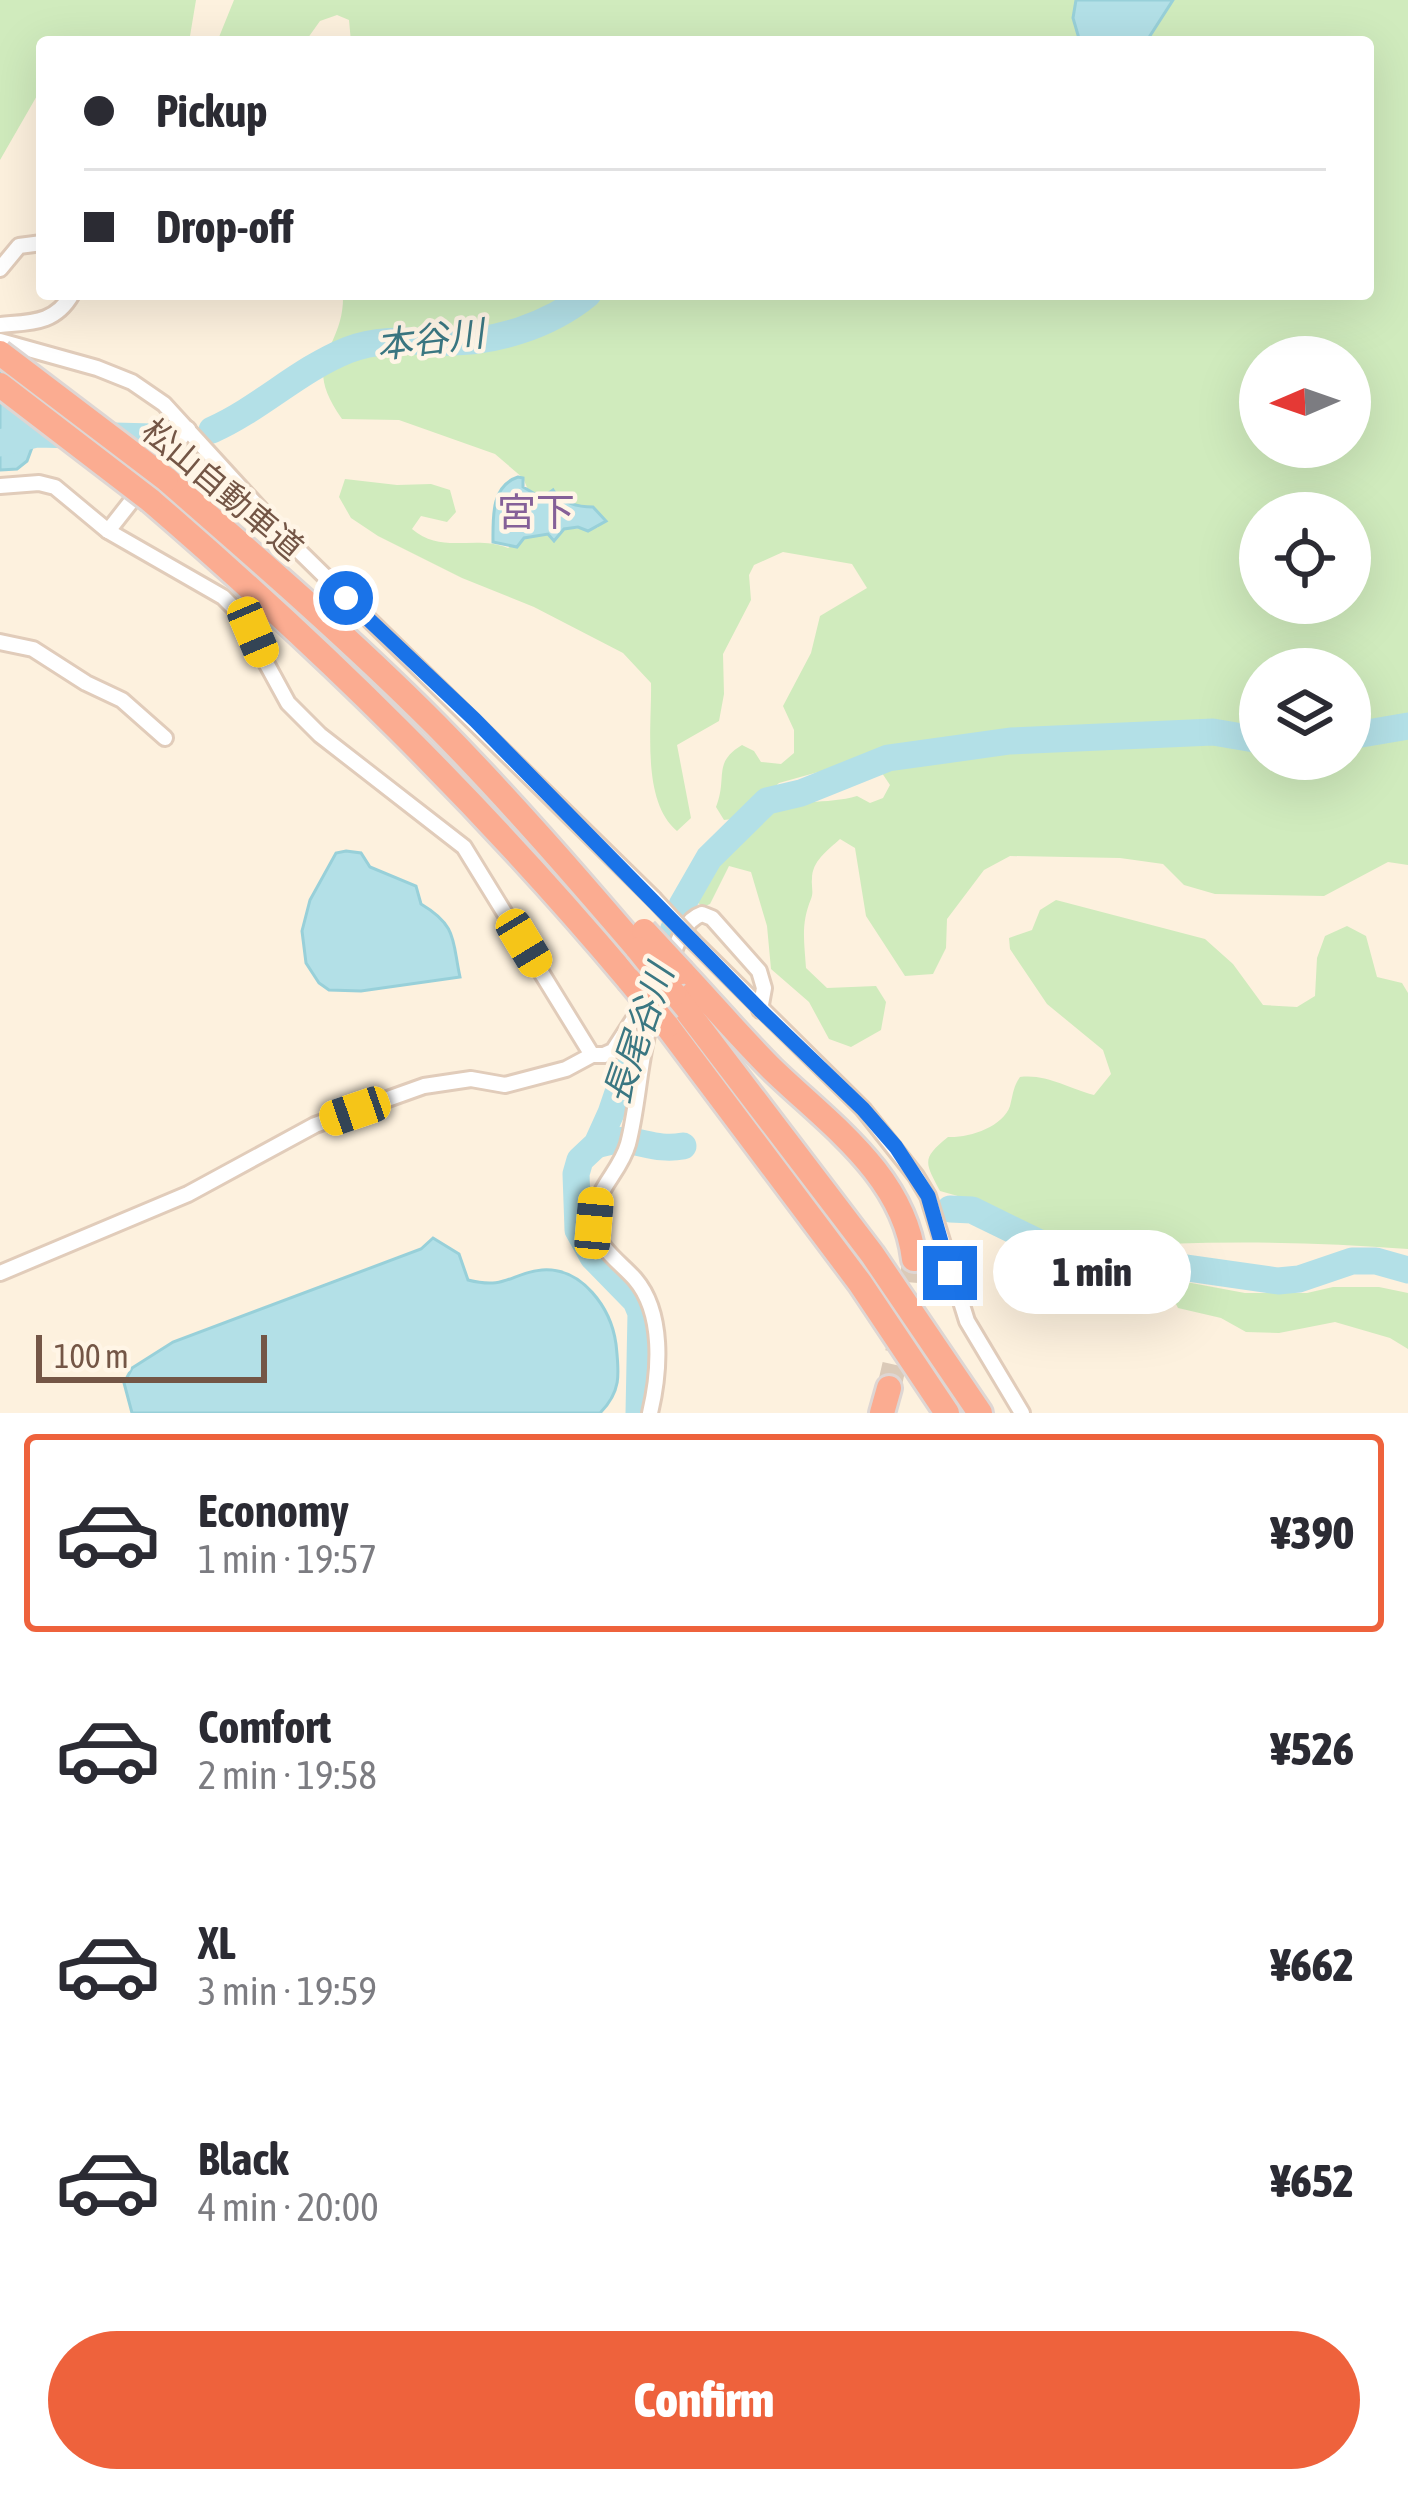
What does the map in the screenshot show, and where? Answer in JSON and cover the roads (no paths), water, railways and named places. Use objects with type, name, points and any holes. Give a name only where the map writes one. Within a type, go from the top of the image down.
[{"type":"highway","name":"松山自動車道","points":[[0,353],[166,479],[367,658],[526,806],[678,983]]},
{"type":"highway","name":"松山自動車道","points":[[0,385],[150,500],[260,595],[419,746],[553,890],[629,980],[652,1020],[860,1282],[947,1413]]},
{"type":"highway","points":[[678,983],[880,1174],[904,1213],[914,1259]]},
{"type":"highway","points":[[678,983],[980,1413]]},
{"type":"street","points":[[0,269],[19,246],[36,244]]},
{"type":"street","points":[[0,325],[44,321],[57,315],[68,300]]},
{"type":"street","points":[[0,341],[132,382],[164,404],[294,546],[863,1109],[928,1196],[967,1321],[1022,1413]]},
{"type":"street","points":[[108,531],[188,429]]},
{"type":"street","points":[[0,486],[55,487],[108,531],[223,597],[253,632],[288,703],[464,848],[592,1055]]},
{"type":"street","points":[[0,642],[33,649],[122,700],[165,739]]},
{"type":"street","points":[[650,1413],[656,1390],[654,1312],[638,1282],[597,1238],[596,1196],[627,1145],[652,1020],[678,940],[694,917],[712,918],[759,971],[764,988],[760,1010]]},
{"type":"street","points":[[0,1273],[188,1194],[315,1125],[450,1079],[505,1085],[532,1080],[613,1051],[652,1020]]},
{"type":"water","points":[[1076,0],[1173,0],[1150,36],[1078,36],[1073,18]]},
{"type":"water","points":[[0,361],[39,396],[37,434],[27,461],[17,469],[0,470]]},
{"type":"water","points":[[518,477],[523,478],[523,487],[542,498],[553,490],[570,503],[593,507],[606,521],[588,531],[564,529],[554,541],[548,534],[524,538],[517,547],[493,542],[498,495]]},
{"type":"water","points":[[336,853],[361,853],[370,867],[416,886],[421,904],[442,920],[451,935],[460,977],[361,991],[329,990],[319,983],[306,963],[302,931],[310,900]]},
{"type":"water","points":[[433,1238],[459,1254],[468,1280],[492,1283],[531,1272],[556,1271],[592,1292],[613,1330],[618,1364],[616,1389],[600,1413],[132,1413],[124,1383],[132,1368],[173,1342],[421,1249]]},
{"type":"waterway","name":"本谷川","points":[[212,430],[313,368],[359,346],[500,336],[538,324],[580,300]]},
{"type":"waterway","name":"本谷川","points":[[0,443],[37,434],[153,437]]},
{"type":"waterway","name":"長尾谷川","points":[[1371,732],[1408,726]]},
{"type":"waterway","name":"長尾谷川","points":[[639,1413],[641,1313],[636,1301],[593,1257],[578,1230],[576,1174],[611,1113],[682,905],[709,858],[767,801],[801,793],[888,758],[1010,741],[1213,732],[1239,736]]},
{"type":"waterway","points":[[600,1144],[683,1146]]},
{"type":"waterway","points":[[950,1209],[972,1210],[1089,1267],[1187,1268],[1278,1281],[1352,1261],[1376,1261],[1408,1270]]},
{"type":"tunnel","points":[[889,1388],[914,1259]]},
{"type":"district","name":"宮下","points":[[536,512]]}]
